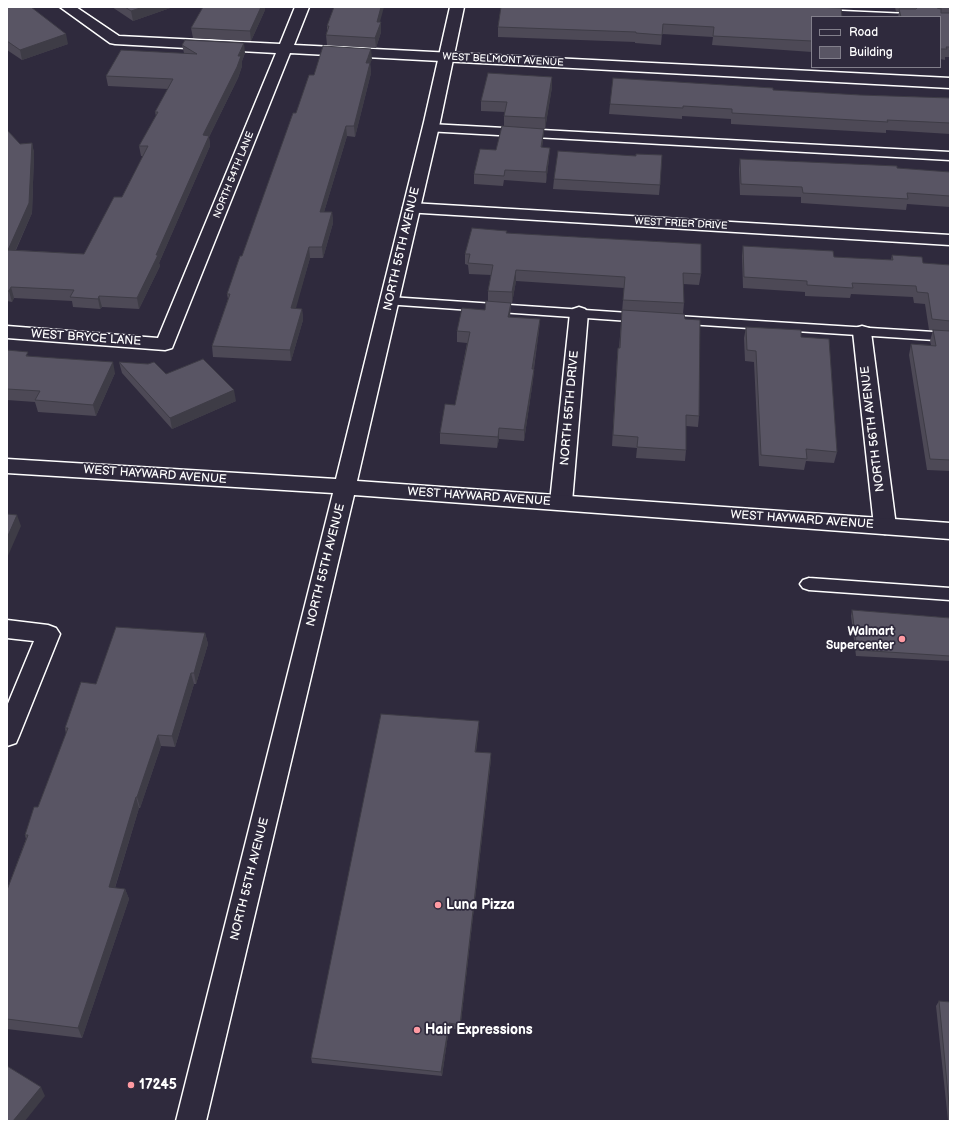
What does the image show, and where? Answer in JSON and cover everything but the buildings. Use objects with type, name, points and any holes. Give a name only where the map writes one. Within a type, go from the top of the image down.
[{"type":"street","name":"WEST BELMONT AVENUE","points":[[67,7],[115,40],[950,83]]},
{"type":"street","name":"NORTH 54TH LANE","points":[[165,344],[302,7]]},
{"type":"street","name":"NORTH 55TH AVENUE","points":[[191,1121],[390,301],[457,7]]},
{"type":"street","name":"WEST FRIER DRIVE","points":[[411,208],[950,240]]},
{"type":"street","name":"NORTH 55TH DRIVE","points":[[561,502],[579,313]]},
{"type":"street","name":"WEST BRYCE LANE","points":[[7,332],[165,344]]},
{"type":"street","name":"NORTH 56TH AVENUE","points":[[862,332],[885,526]]},
{"type":"street","name":"WEST HAYWARD AVENUE","points":[[7,466],[345,487],[950,531]]},
{"type":"street","points":[[7,629],[48,634],[7,736]]},
{"type":"lane","points":[[807,12],[889,16]]},
{"type":"lane","points":[[430,128],[950,156]]},
{"type":"lane","points":[[390,301],[950,337]]},
{"type":"lane","points":[[809,584],[950,594]]},
{"type":"place","name":"Walmart Supercenter","points":[[902,639]]},
{"type":"place","name":"Luna Pizza","points":[[438,905]]},
{"type":"place","name":"Hair Expressions","points":[[417,1030]]},
{"type":"place","name":"17245","points":[[131,1085]]}]
